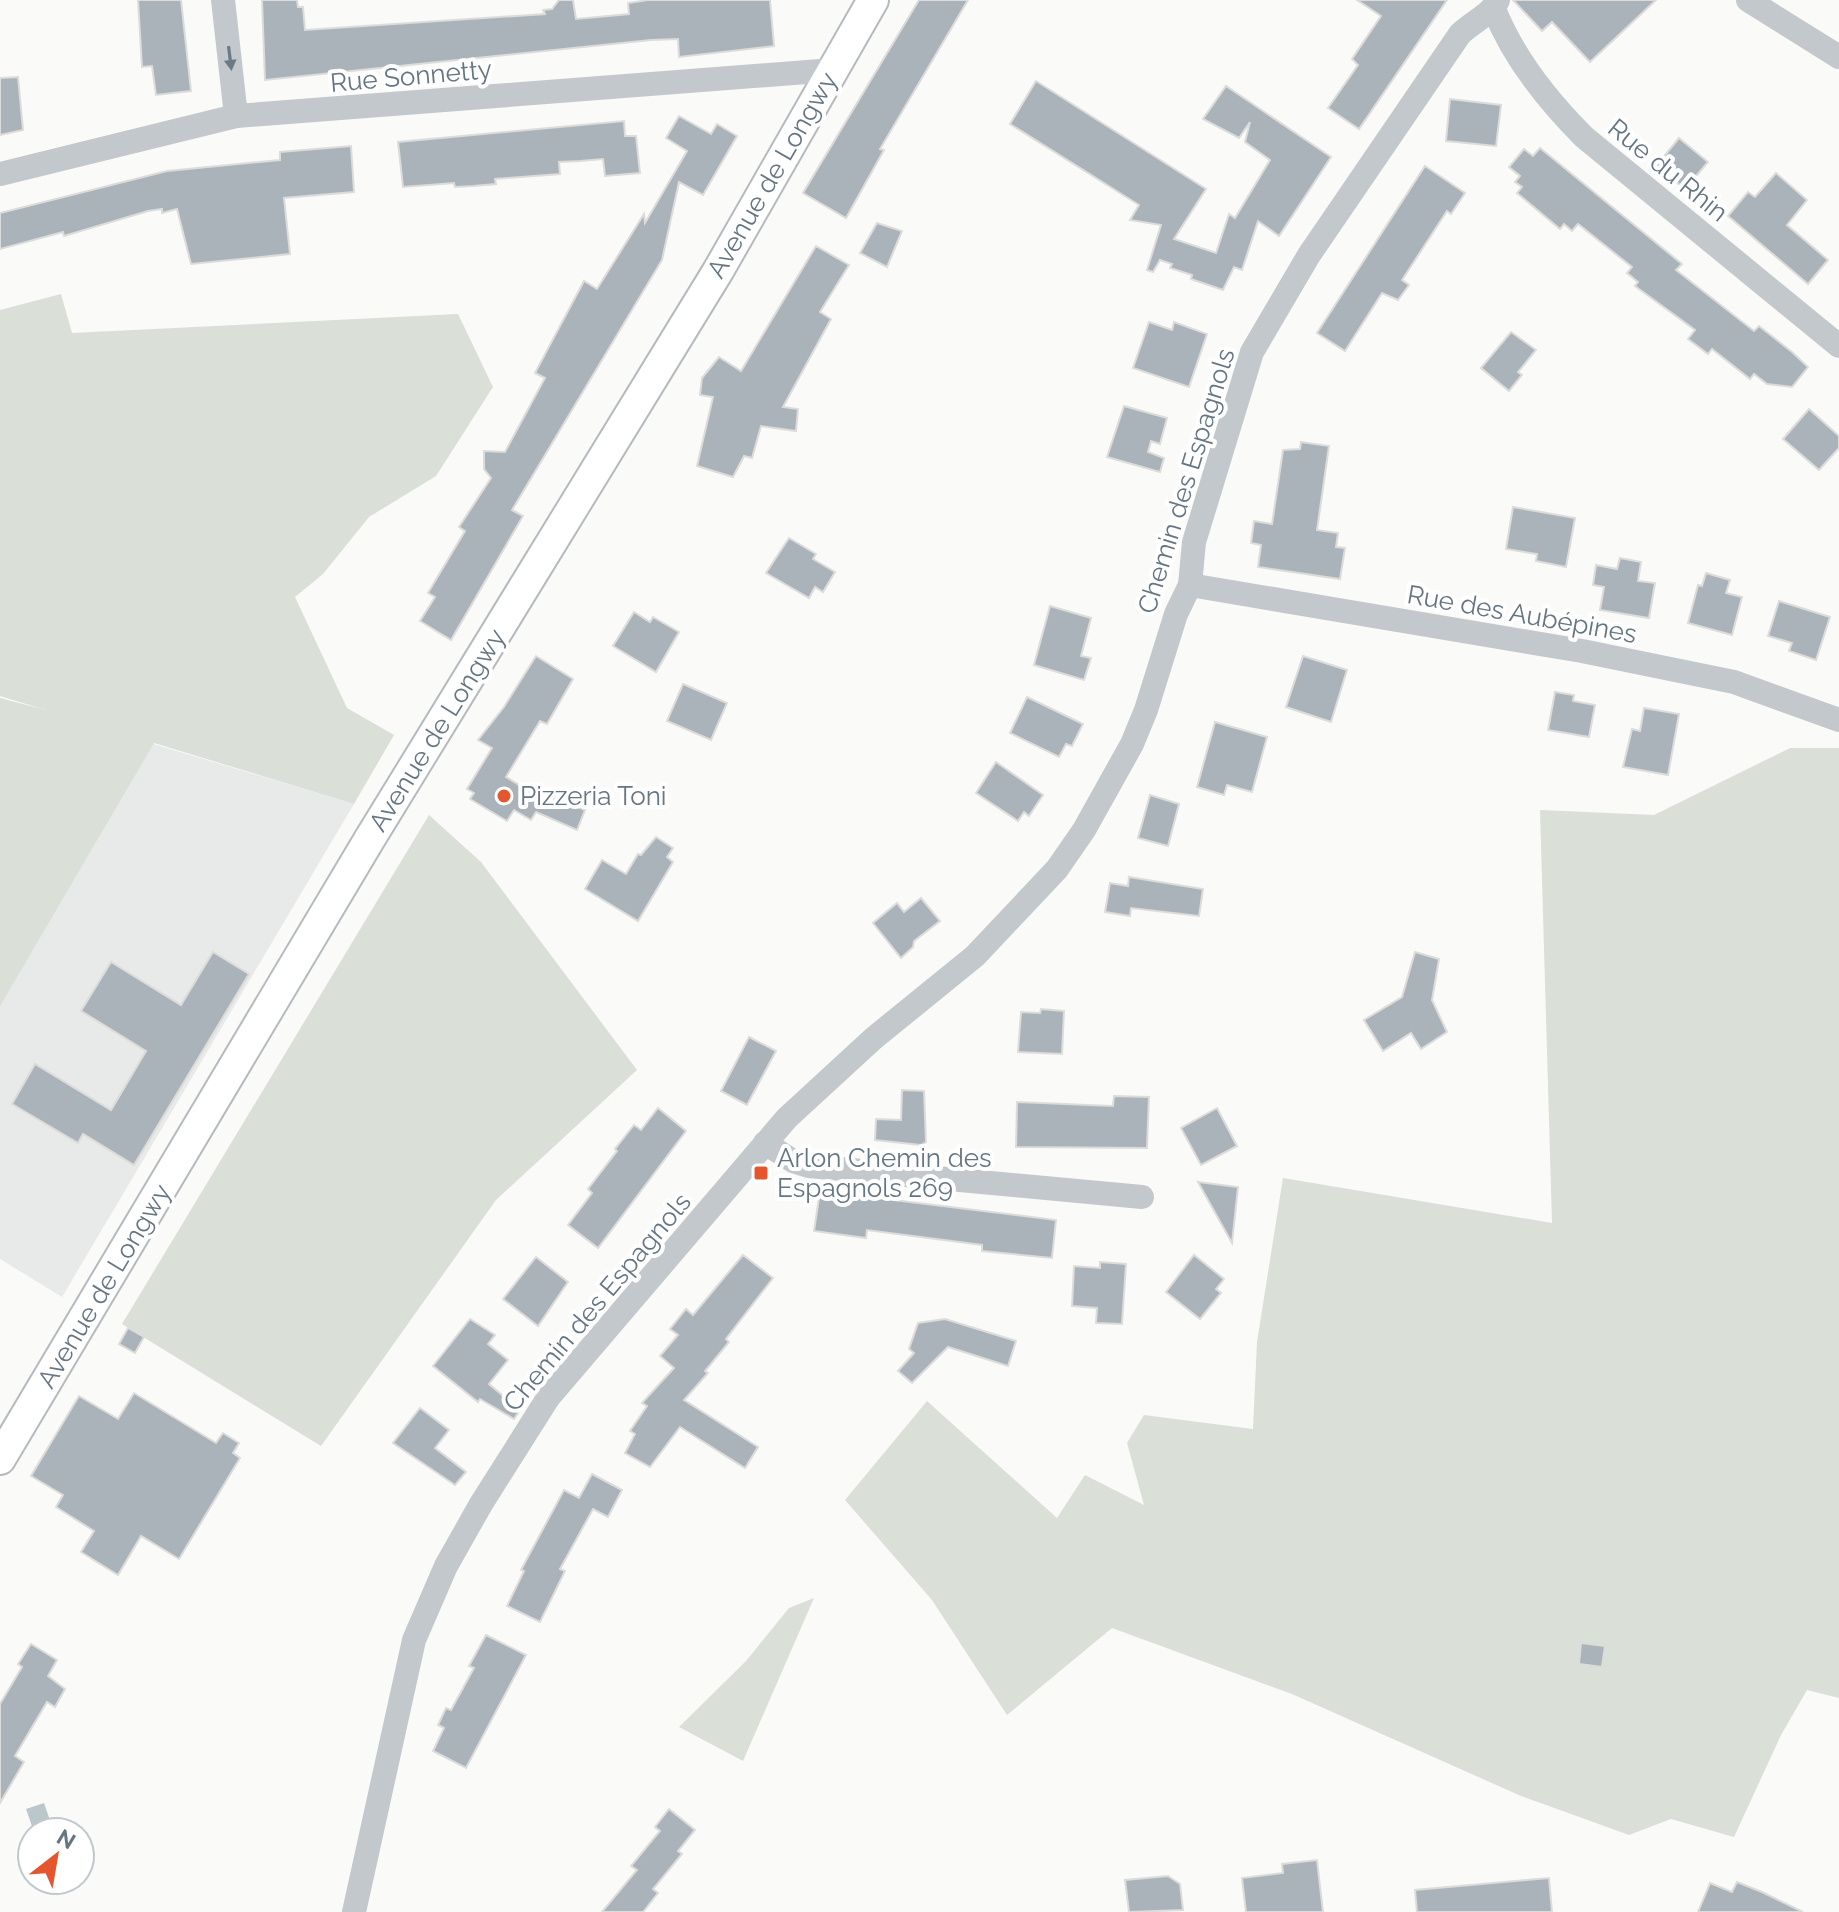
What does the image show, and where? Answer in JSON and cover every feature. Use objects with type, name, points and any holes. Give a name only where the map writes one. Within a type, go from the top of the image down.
[{"type":"main road","name":"Avenue de Longwy","points":[[0,1459],[369,840],[718,271],[873,0]]},
{"type":"street","points":[[223,0],[236,116]]},
{"type":"street","points":[[1748,0],[1839,57]]},
{"type":"street","name":"Rue du Rhin","points":[[1496,4],[1501,28],[1554,107],[1584,137],[1839,346]]},
{"type":"street","name":"Chemin des Espagnols","points":[[354,1912],[414,1640],[463,1534],[548,1398],[765,1143],[828,1079],[975,956],[1057,869],[1102,802],[1132,744],[1176,614],[1190,585],[1196,533],[1235,404],[1263,330],[1309,255],[1460,34],[1496,4]]},
{"type":"street","name":"Rue Sonnetty","points":[[0,174],[236,116],[833,70]]},
{"type":"street","name":"Rue des Aubépines","points":[[1190,585],[1582,651],[1719,679],[1791,700],[1839,720]]},
{"type":"street","points":[[765,1143],[793,1161],[809,1166],[1142,1197]]},
{"type":"shaded area","points":[[61,294],[72,333],[458,314],[493,387],[436,476],[369,517],[323,574],[295,597],[347,708],[394,735],[354,804],[154,743],[0,1006],[0,698],[46,710],[0,696],[0,310]]},
{"type":"shaded area","points":[[0,698],[354,804],[62,1297],[0,1259]]},
{"type":"shaded area","points":[[1790,748],[1839,748],[1839,1698],[1807,1690],[1781,1735],[1734,1837],[1671,1819],[1629,1835],[1521,1796],[1292,1694],[1112,1628],[1007,1715],[932,1600],[845,1500],[927,1401],[1057,1518],[1085,1475],[1144,1505],[1127,1443],[1144,1415],[1253,1429],[1257,1342],[1283,1178],[1552,1223],[1540,810],[1654,815]]},
{"type":"shaded area","points":[[429,815],[481,862],[637,1070],[496,1200],[321,1446],[122,1324]]},
{"type":"shaded area","points":[[814,1598],[743,1761],[679,1727],[746,1661],[789,1608]]},
{"type":"shaded area","points":[[44,1803],[48,1816],[28,1816],[26,1809]]},
{"type":"building","points":[[138,0],[181,0],[191,91],[156,95],[152,66],[142,67]]},
{"type":"building","points":[[262,0],[297,0],[298,7],[303,7],[305,30],[545,14],[543,10],[552,9],[559,0],[573,0],[576,19],[629,14],[628,3],[648,0],[770,0],[774,46],[679,57],[678,39],[651,40],[265,80]]},
{"type":"building","points":[[919,0],[968,0],[880,149],[884,150],[846,218],[803,193]]},
{"type":"building","points":[[1357,0],[1447,0],[1359,129],[1328,108],[1358,65],[1352,59],[1381,16]]},
{"type":"building","points":[[1513,0],[1656,0],[1590,62],[1552,22],[1542,31]]},
{"type":"building","points":[[18,77],[23,130],[0,135],[0,78]]},
{"type":"building","points":[[1036,81],[1206,189],[1174,239],[1216,253],[1229,214],[1235,218],[1270,160],[1245,142],[1250,122],[1239,138],[1203,119],[1226,86],[1331,157],[1279,236],[1258,221],[1242,270],[1234,267],[1223,290],[1191,279],[1192,275],[1170,268],[1172,264],[1160,260],[1153,272],[1147,270],[1161,225],[1130,220],[1139,205],[1010,124]]},
{"type":"building","points":[[1450,99],[1501,105],[1496,146],[1446,141]]},
{"type":"building","points":[[679,116],[711,134],[717,124],[737,136],[703,195],[679,182],[662,260],[512,510],[523,516],[451,640],[420,621],[435,597],[428,593],[465,531],[459,527],[491,478],[484,469],[484,451],[505,452],[545,378],[535,373],[584,281],[597,289],[644,214],[645,223],[687,151],[666,138]]},
{"type":"building","points":[[624,121],[625,136],[636,136],[640,173],[605,176],[603,159],[559,162],[560,174],[495,179],[496,184],[403,187],[398,142]]},
{"type":"building","points":[[1679,138],[1708,162],[1685,189],[1656,166]]},
{"type":"building","points":[[351,146],[354,192],[284,198],[290,254],[191,264],[177,209],[162,213],[162,209],[148,211],[64,236],[63,232],[0,249],[0,213],[167,171],[280,160],[280,152]]},
{"type":"building","points":[[1540,148],[1682,264],[1676,270],[1754,331],[1759,326],[1808,367],[1792,387],[1767,384],[1754,374],[1750,379],[1712,349],[1708,354],[1688,339],[1695,330],[1635,286],[1638,282],[1627,273],[1632,267],[1578,224],[1572,231],[1564,224],[1560,229],[1517,193],[1522,187],[1515,182],[1520,176],[1509,167],[1524,149],[1533,156]]},
{"type":"building","points":[[1425,166],[1465,193],[1451,214],[1447,211],[1402,280],[1409,285],[1398,300],[1382,293],[1345,351],[1317,333]]},
{"type":"building","points":[[1776,173],[1807,200],[1787,225],[1828,260],[1808,284],[1728,216],[1748,192],[1755,197]]},
{"type":"building","points":[[877,223],[902,231],[887,267],[860,253]]},
{"type":"building","points":[[816,246],[849,265],[820,312],[831,319],[783,407],[798,409],[796,431],[761,426],[752,458],[744,456],[733,477],[697,466],[713,397],[700,395],[702,378],[719,357],[741,371]]},
{"type":"building","points":[[1149,322],[1172,330],[1174,322],[1207,334],[1189,387],[1133,368]]},
{"type":"building","points":[[1511,332],[1536,350],[1518,372],[1522,375],[1509,391],[1481,368]]},
{"type":"building","points":[[1124,406],[1167,418],[1160,444],[1151,441],[1148,452],[1164,458],[1160,472],[1107,457]]},
{"type":"building","points":[[1809,409],[1839,436],[1839,448],[1819,470],[1783,439]]},
{"type":"building","points":[[1301,442],[1329,446],[1317,530],[1338,533],[1336,547],[1345,548],[1340,579],[1258,567],[1261,545],[1251,543],[1254,521],[1272,524],[1283,450],[1300,449]]},
{"type":"building","points":[[1513,507],[1575,518],[1566,567],[1536,561],[1537,554],[1506,549]]},
{"type":"building","points":[[789,538],[816,554],[813,559],[835,572],[823,592],[815,587],[809,598],[766,573]]},
{"type":"building","points":[[1620,558],[1641,562],[1638,581],[1655,583],[1649,618],[1600,610],[1604,587],[1593,585],[1596,565],[1617,569]]},
{"type":"building","points":[[1706,573],[1730,580],[1726,593],[1742,597],[1732,635],[1688,623],[1698,585],[1702,586]]},
{"type":"building","points":[[1779,601],[1830,617],[1816,660],[1789,651],[1792,643],[1768,636]]},
{"type":"building","points":[[1050,606],[1091,618],[1081,656],[1091,658],[1084,680],[1034,665]]},
{"type":"building","points":[[634,612],[650,622],[653,617],[679,632],[656,672],[613,646]]},
{"type":"building","points":[[536,656],[573,679],[547,724],[540,721],[506,777],[542,799],[546,793],[585,810],[577,830],[536,812],[531,820],[514,810],[507,821],[470,799],[474,793],[467,789],[492,748],[478,740],[504,707]]},
{"type":"building","points":[[1303,656],[1347,670],[1331,722],[1286,707]]},
{"type":"building","points":[[683,684],[727,703],[711,740],[667,721]]},
{"type":"building","points":[[1555,692],[1574,695],[1573,701],[1595,705],[1589,737],[1548,730]]},
{"type":"building","points":[[1027,697],[1083,724],[1072,746],[1066,744],[1059,757],[1010,733]]},
{"type":"building","points":[[1644,708],[1679,714],[1668,775],[1623,767],[1632,729],[1640,731]]},
{"type":"building","points":[[1215,722],[1267,737],[1252,792],[1227,785],[1224,795],[1197,787]]},
{"type":"building","points":[[996,762],[1043,795],[1029,816],[1024,812],[1018,821],[976,793]]},
{"type":"building","points":[[1150,795],[1179,804],[1168,846],[1138,838]]},
{"type":"building","points":[[656,837],[673,848],[667,857],[673,862],[638,921],[585,889],[602,860],[626,874],[638,854],[641,855]]},
{"type":"building","points":[[1129,877],[1203,889],[1199,916],[1131,908],[1130,916],[1105,912],[1110,883],[1128,886]]},
{"type":"building","points":[[921,898],[940,921],[914,941],[913,947],[901,958],[873,923],[897,903],[904,912]]},
{"type":"building","points":[[213,952],[249,974],[134,1165],[83,1134],[78,1143],[12,1104],[35,1064],[111,1110],[146,1051],[81,1011],[111,962],[181,1005]]},
{"type":"building","points":[[1415,952],[1439,959],[1432,1000],[1447,1032],[1421,1049],[1411,1033],[1383,1051],[1364,1020],[1402,997]]},
{"type":"building","points":[[1041,1009],[1064,1011],[1062,1054],[1018,1052],[1021,1012],[1040,1013]]},
{"type":"building","points":[[749,1037],[776,1051],[747,1105],[721,1091]]},
{"type":"building","points":[[902,1090],[924,1091],[926,1142],[921,1145],[875,1140],[876,1119],[901,1120]]},
{"type":"building","points":[[1114,1096],[1149,1097],[1147,1148],[1016,1147],[1017,1102],[1113,1106]]},
{"type":"building","points":[[658,1108],[686,1131],[598,1248],[568,1225],[592,1193],[588,1189],[617,1151],[615,1149],[634,1125],[641,1130]]},
{"type":"building","points":[[1217,1108],[1237,1146],[1201,1165],[1181,1128]]},
{"type":"building","points":[[1198,1182],[1238,1187],[1232,1243]]},
{"type":"building","points":[[820,1191],[1056,1220],[1052,1258],[982,1251],[982,1245],[867,1230],[866,1238],[814,1231]]},
{"type":"building","points":[[743,1255],[773,1278],[726,1339],[729,1342],[705,1371],[708,1373],[684,1400],[758,1447],[745,1468],[680,1427],[650,1467],[625,1453],[635,1434],[630,1431],[647,1406],[642,1403],[674,1368],[660,1356],[678,1335],[670,1329],[686,1309],[693,1315]]},
{"type":"building","points":[[1194,1255],[1224,1279],[1216,1289],[1221,1293],[1200,1319],[1166,1292]]},
{"type":"building","points":[[536,1257],[568,1282],[538,1326],[503,1299]]},
{"type":"building","points":[[1100,1262],[1126,1264],[1122,1324],[1096,1323],[1097,1308],[1072,1306],[1074,1266],[1100,1268]]},
{"type":"building","points":[[470,1319],[495,1335],[488,1344],[508,1360],[489,1384],[520,1410],[514,1419],[480,1399],[478,1402],[433,1366]]},
{"type":"building","points":[[945,1319],[1016,1341],[1008,1366],[948,1347],[912,1383],[898,1371],[914,1353],[909,1349],[918,1323]]},
{"type":"building","points":[[128,1328],[144,1337],[135,1353],[119,1344]]},
{"type":"building","points":[[134,1393],[216,1443],[223,1433],[239,1443],[233,1453],[240,1458],[179,1559],[141,1536],[118,1575],[81,1552],[94,1531],[56,1507],[63,1495],[31,1476],[79,1396],[118,1419]]},
{"type":"building","points":[[420,1408],[449,1430],[435,1448],[466,1472],[455,1485],[393,1443]]},
{"type":"building","points":[[592,1474],[622,1490],[608,1517],[593,1509],[560,1569],[565,1571],[540,1622],[507,1606],[524,1571],[521,1570],[564,1490],[579,1498]]},
{"type":"building","points":[[486,1635],[526,1655],[466,1768],[433,1751],[444,1728],[438,1725],[446,1708],[451,1710],[474,1668],[469,1666]]},
{"type":"building","points":[[1581,1643],[1605,1646],[1602,1667],[1579,1664]]},
{"type":"building","points":[[31,1644],[57,1660],[48,1676],[65,1689],[55,1707],[47,1702],[15,1756],[24,1762],[0,1803],[0,1704],[22,1667],[18,1664]]},
{"type":"building","points":[[669,1809],[695,1830],[678,1851],[682,1854],[653,1889],[658,1893],[643,1912],[602,1912],[637,1870],[631,1866],[660,1831],[655,1827]]},
{"type":"building","points":[[1317,1860],[1323,1912],[1246,1912],[1242,1878],[1283,1873],[1282,1864]]},
{"type":"building","points":[[1168,1876],[1180,1884],[1183,1910],[1129,1912],[1125,1880]]},
{"type":"building","points":[[1549,1878],[1552,1912],[1417,1912],[1415,1890]]},
{"type":"building","points":[[1737,1882],[1803,1912],[1698,1912],[1710,1883],[1732,1892]]},
{"type":"place","name":"Pizzeria Toni","points":[[504,796]]},
{"type":"place","name":"Arlon Chemin des Espagnols 269","points":[[761,1173]]}]
